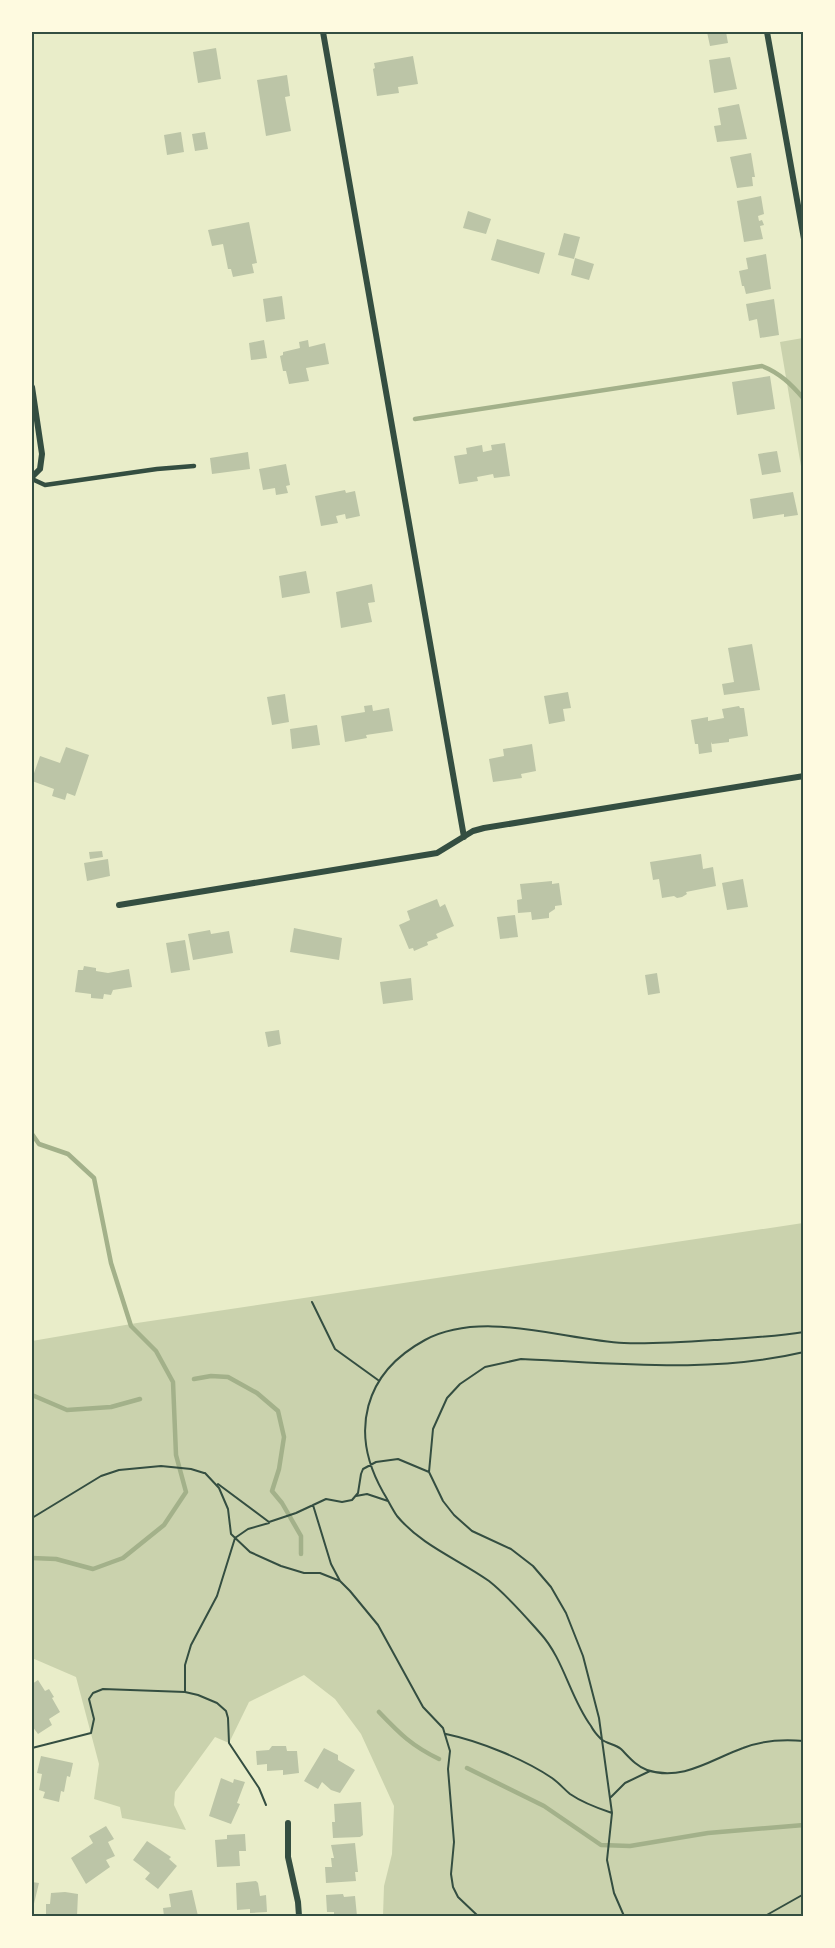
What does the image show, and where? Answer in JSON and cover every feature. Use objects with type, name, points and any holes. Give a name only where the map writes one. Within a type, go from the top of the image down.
[{"type":"street","points":[[323,32],[464,837]]},
{"type":"street","points":[[767,32],[804,238]]},
{"type":"street","points":[[32,387],[42,454],[40,469],[32,478]]},
{"type":"street","points":[[119,905],[437,853],[484,828],[804,776]]},
{"type":"street","points":[[288,1823],[288,1857],[299,1917]]},
{"type":"lane","points":[[32,478],[45,485],[194,466]]},
{"type":"path","points":[[312,1302],[335,1349],[378,1380]]},
{"type":"path","points":[[804,1332],[770,1337],[642,1343],[608,1341],[500,1327],[446,1332],[423,1341],[396,1359],[378,1380],[366,1414],[366,1448],[370,1464],[397,1516],[427,1543],[489,1581],[511,1600],[546,1639],[589,1725],[603,1741],[613,1743],[634,1763],[650,1771],[669,1773],[699,1768],[761,1742],[776,1740],[804,1742]]},
{"type":"path","points":[[624,1917],[614,1893],[607,1860],[611,1837],[611,1797],[595,1699],[583,1656],[566,1613],[551,1587],[538,1571],[511,1549],[479,1535],[462,1523],[443,1501],[429,1472],[433,1429],[444,1404],[459,1384],[478,1371],[495,1364],[520,1359],[716,1365],[804,1352]]},
{"type":"path","points":[[356,1496],[363,1469],[370,1464],[398,1459],[429,1472]]},
{"type":"path","points":[[32,1518],[111,1472],[125,1468],[153,1466],[182,1468],[205,1473],[260,1518],[269,1522]]},
{"type":"path","points":[[205,1473],[219,1488],[228,1509],[231,1534],[250,1552],[281,1566],[304,1573],[320,1573],[340,1581]]},
{"type":"path","points":[[185,1692],[185,1665],[191,1645],[217,1596],[236,1538],[248,1529],[297,1513],[326,1499],[345,1502],[356,1496],[367,1494],[388,1501]]},
{"type":"path","points":[[314,1505],[331,1564],[340,1581],[378,1625],[423,1707],[445,1734],[450,1751],[448,1768],[454,1842],[451,1874],[453,1887],[458,1897],[478,1917]]},
{"type":"path","points":[[32,1748],[91,1733],[94,1719],[89,1699],[93,1693],[103,1689],[185,1692],[198,1695],[217,1703],[226,1711],[229,1743],[259,1788],[266,1805]]},
{"type":"path","points":[[445,1734],[482,1743],[544,1774],[588,1804],[612,1813]]},
{"type":"path","points":[[611,1797],[625,1783],[650,1771]]},
{"type":"path","points":[[765,1917],[804,1894]]},
{"type":"green space","points":[[804,338],[803,478],[780,342]]},
{"type":"green space","points":[[803,1223],[803,1916],[383,1916],[384,1886],[392,1854],[394,1806],[361,1734],[335,1699],[304,1675],[249,1702],[229,1743],[215,1737],[175,1792],[174,1805],[186,1830],[122,1818],[120,1807],[94,1799],[99,1764],[76,1677],[32,1658],[32,1341],[137,1323]]},
{"type":"building","points":[[707,32],[726,32],[728,43],[710,46]]},
{"type":"building","points":[[216,48],[221,79],[198,83],[193,52]]},
{"type":"building","points":[[413,56],[418,84],[398,87],[399,93],[377,96],[374,63]]},
{"type":"building","points":[[730,57],[737,89],[714,93],[709,60]]},
{"type":"building","points":[[287,75],[290,96],[285,97],[291,131],[266,136],[257,80]]},
{"type":"building","points":[[739,104],[747,139],[717,142],[714,126],[721,125],[718,108]]},
{"type":"building","points":[[181,132],[184,152],[167,155],[164,135]]},
{"type":"building","points":[[205,132],[208,149],[195,151],[192,134]]},
{"type":"building","points":[[751,153],[755,177],[752,177],[753,186],[737,188],[730,157]]},
{"type":"building","points":[[761,196],[764,214],[758,216],[759,221],[762,220],[764,225],[760,226],[763,239],[744,242],[737,201]]},
{"type":"building","points":[[468,211],[491,219],[486,234],[463,228]]},
{"type":"building","points":[[249,222],[257,263],[252,264],[254,273],[233,277],[231,269],[228,269],[223,244],[212,246],[208,230]]},
{"type":"building","points":[[564,233],[580,237],[574,259],[558,255]]},
{"type":"building","points":[[497,239],[545,253],[539,274],[491,260]]},
{"type":"building","points":[[766,254],[771,289],[746,294],[739,271],[748,269],[746,258]]},
{"type":"building","points":[[575,258],[594,264],[589,280],[571,275]]},
{"type":"building","points":[[282,296],[285,319],[266,322],[263,299]]},
{"type":"building","points":[[774,299],[779,335],[760,338],[757,319],[749,321],[746,304]]},
{"type":"building","points":[[264,340],[267,358],[251,360],[249,343]]},
{"type":"building","points":[[308,340],[309,347],[325,343],[329,364],[306,368],[309,381],[289,384],[280,356],[283,352],[300,348],[299,342]]},
{"type":"building","points":[[770,376],[775,409],[737,415],[732,382]]},
{"type":"building","points":[[505,443],[510,476],[494,478],[493,474],[477,477],[478,481],[459,484],[454,456],[467,454],[466,448],[482,445],[483,452],[492,450],[491,445]]},
{"type":"building","points":[[777,451],[781,472],[762,475],[758,454]]},
{"type":"building","points":[[248,452],[250,469],[212,474],[210,458]]},
{"type":"building","points":[[286,464],[290,485],[286,486],[288,493],[276,495],[275,488],[263,490],[259,469]]},
{"type":"building","points":[[345,490],[346,493],[355,491],[360,516],[346,519],[345,514],[336,516],[338,523],[321,526],[315,496]]},
{"type":"building","points":[[793,492],[798,515],[784,517],[784,514],[753,519],[750,499]]},
{"type":"building","points":[[306,571],[310,593],[282,598],[279,576]]},
{"type":"building","points":[[372,584],[375,602],[368,603],[372,622],[341,628],[336,592]]},
{"type":"building","points":[[752,644],[760,690],[724,695],[722,684],[734,682],[728,648]]},
{"type":"building","points":[[568,692],[571,708],[563,709],[565,721],[549,724],[544,696]]},
{"type":"building","points":[[285,694],[289,722],[272,725],[267,697]]},
{"type":"building","points":[[372,705],[373,711],[389,708],[393,731],[366,735],[367,738],[345,742],[341,716],[365,712],[364,706]]},
{"type":"building","points":[[739,706],[744,708],[748,736],[729,739],[729,742],[712,744],[711,742],[712,752],[699,754],[691,720],[708,717],[708,721],[724,718],[722,709]]},
{"type":"building","points":[[317,725],[320,745],[292,749],[290,729]]},
{"type":"building","points":[[532,744],[536,771],[521,774],[522,778],[493,782],[489,759],[504,756],[503,749]]},
{"type":"building","points":[[66,747],[89,755],[75,796],[67,793],[65,800],[52,796],[54,789],[32,781],[32,779],[40,756],[60,763]]},
{"type":"building","points":[[102,851],[103,857],[90,859],[89,852]]},
{"type":"building","points":[[701,854],[703,869],[713,867],[716,886],[686,892],[687,894],[682,897],[662,898],[659,879],[653,880],[650,862]]},
{"type":"building","points":[[108,859],[110,876],[87,881],[84,863]]},
{"type":"building","points":[[743,879],[748,907],[727,910],[722,883]]},
{"type":"building","points":[[552,881],[552,884],[559,883],[562,905],[555,906],[555,909],[549,913],[549,918],[532,920],[531,912],[518,913],[517,900],[522,899],[520,884]]},
{"type":"building","points":[[437,899],[440,907],[445,904],[454,926],[436,934],[438,938],[427,942],[428,945],[414,951],[413,948],[409,949],[399,925],[410,920],[407,911]]},
{"type":"building","points":[[515,915],[518,937],[500,939],[497,917]]},
{"type":"building","points":[[294,928],[342,938],[339,960],[290,952]]},
{"type":"building","points":[[210,930],[211,934],[229,931],[233,953],[193,960],[188,934]]},
{"type":"building","points":[[185,940],[190,970],[171,973],[166,943]]},
{"type":"building","points":[[84,966],[108,973],[129,969],[132,987],[113,990],[111,995],[104,994],[103,999],[91,998],[91,994],[75,992],[78,970],[83,970]]},
{"type":"building","points":[[657,973],[660,993],[648,995],[645,975]]},
{"type":"building","points":[[411,978],[413,1000],[383,1004],[380,982]]},
{"type":"building","points":[[279,1030],[281,1044],[268,1047],[265,1032]]},
{"type":"building","points":[[38,1680],[45,1691],[49,1689],[60,1712],[49,1719],[52,1725],[38,1734],[32,1726],[32,1684]]},
{"type":"building","points":[[272,1746],[286,1746],[287,1751],[297,1751],[299,1773],[283,1775],[283,1770],[267,1771],[267,1764],[257,1765],[256,1751],[269,1750]]},
{"type":"building","points":[[324,1748],[338,1755],[338,1760],[355,1770],[340,1793],[331,1790],[322,1782],[318,1789],[304,1781]]},
{"type":"building","points":[[41,1756],[73,1763],[70,1777],[67,1776],[64,1792],[61,1791],[59,1802],[43,1798],[45,1792],[39,1790],[42,1774],[37,1773]]},
{"type":"building","points":[[221,1778],[233,1783],[234,1779],[245,1782],[237,1803],[240,1804],[231,1824],[209,1816]]},
{"type":"building","points":[[361,1802],[363,1835],[333,1838],[334,1804]]},
{"type":"building","points":[[106,1826],[114,1839],[108,1842],[115,1856],[106,1860],[110,1867],[86,1884],[71,1858],[93,1843],[89,1836]]},
{"type":"building","points":[[245,1834],[246,1851],[239,1851],[240,1866],[217,1867],[215,1840],[227,1839],[227,1835]]},
{"type":"building","points":[[147,1841],[171,1857],[169,1859],[177,1866],[158,1889],[145,1879],[150,1873],[133,1860]]},
{"type":"building","points":[[355,1843],[358,1872],[355,1872],[356,1881],[326,1883],[325,1867],[332,1867],[331,1858],[334,1858],[331,1845]]},
{"type":"building","points":[[256,1881],[260,1896],[266,1895],[267,1912],[250,1913],[250,1909],[237,1910],[236,1883]]},
{"type":"building","points":[[32,1882],[39,1883],[32,1912]]},
{"type":"building","points":[[192,1890],[198,1916],[164,1916],[163,1908],[171,1907],[169,1894]]},
{"type":"building","points":[[51,1893],[78,1894],[77,1916],[46,1916],[46,1904],[50,1904]]},
{"type":"building","points":[[343,1894],[344,1897],[355,1896],[357,1916],[334,1916],[334,1912],[327,1912],[326,1895]]},
{"type":"waterway","points":[[415,419],[762,366],[785,380],[804,399]]},
{"type":"waterway","points":[[32,1134],[39,1144],[68,1154],[94,1178],[111,1263],[131,1326],[156,1351],[173,1382],[176,1455],[186,1492],[164,1525],[123,1558],[93,1569],[56,1559],[32,1558]]},
{"type":"waterway","points":[[194,1379],[211,1376],[228,1377],[257,1393],[278,1411],[284,1437],[279,1469],[272,1491],[282,1503],[301,1536],[301,1554]]},
{"type":"waterway","points":[[32,1395],[67,1410],[111,1407],[140,1399]]},
{"type":"waterway","points":[[379,1712],[407,1739],[439,1759]]},
{"type":"waterway","points":[[467,1768],[544,1806],[601,1845],[630,1846],[708,1833],[804,1825]]}]
